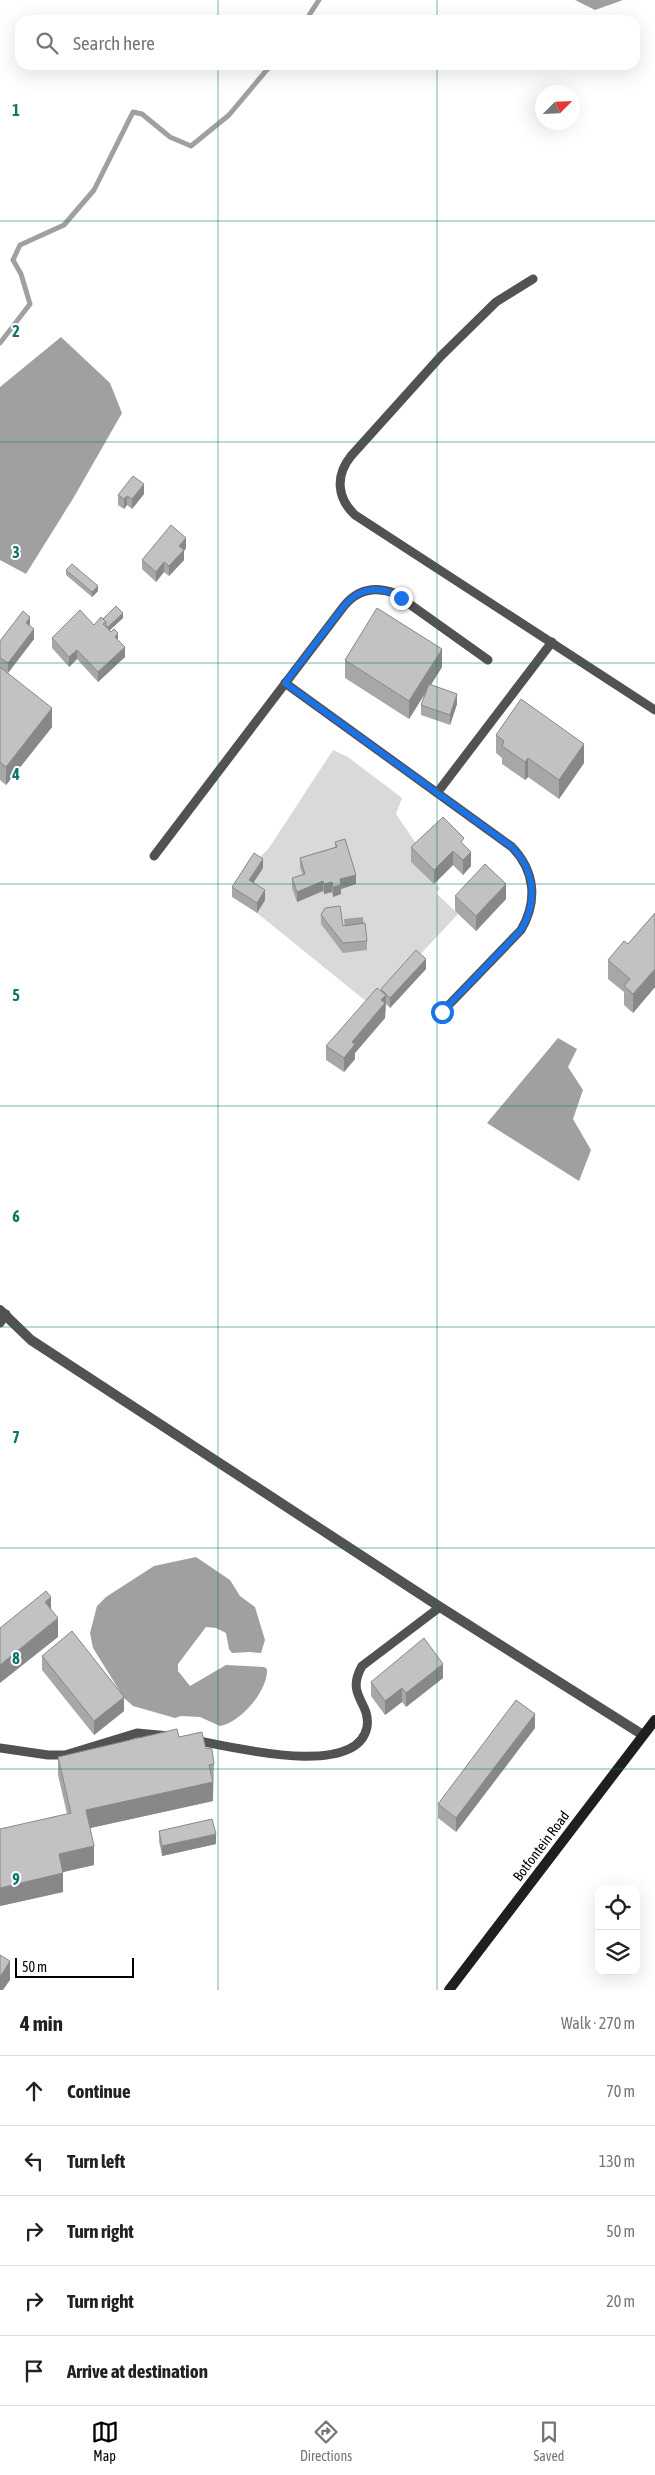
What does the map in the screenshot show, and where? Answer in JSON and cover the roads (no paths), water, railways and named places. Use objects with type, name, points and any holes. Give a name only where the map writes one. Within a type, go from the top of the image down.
[{"type":"main road","name":"Botfontein Road","points":[[449,1990],[655,1720]]},
{"type":"street","points":[[2,1316],[31,1340],[440,1607],[643,1735]]},
{"type":"lane","points":[[533,279],[496,302],[441,356],[346,463],[342,470],[340,486],[344,502],[355,515],[655,710]]},
{"type":"lane","points":[[154,856],[348,600],[369,589],[394,593],[488,660]]},
{"type":"lane","points":[[437,793],[552,642]]},
{"type":"lane","points":[[285,683],[518,854],[528,870],[533,889],[530,910],[521,930],[442,1012]]},
{"type":"lane","points":[[0,1748],[48,1755],[65,1755],[137,1733],[152,1733],[294,1758],[340,1753],[352,1748],[364,1738],[367,1725],[364,1709],[357,1694],[355,1678],[362,1666],[440,1607]]},
{"type":"waterway","points":[[309,15],[319,0]]},
{"type":"waterway","points":[[0,343],[30,304],[21,274],[13,260],[20,245],[64,225],[94,190],[133,112],[142,114],[170,137],[191,146],[229,115],[267,70]]}]
